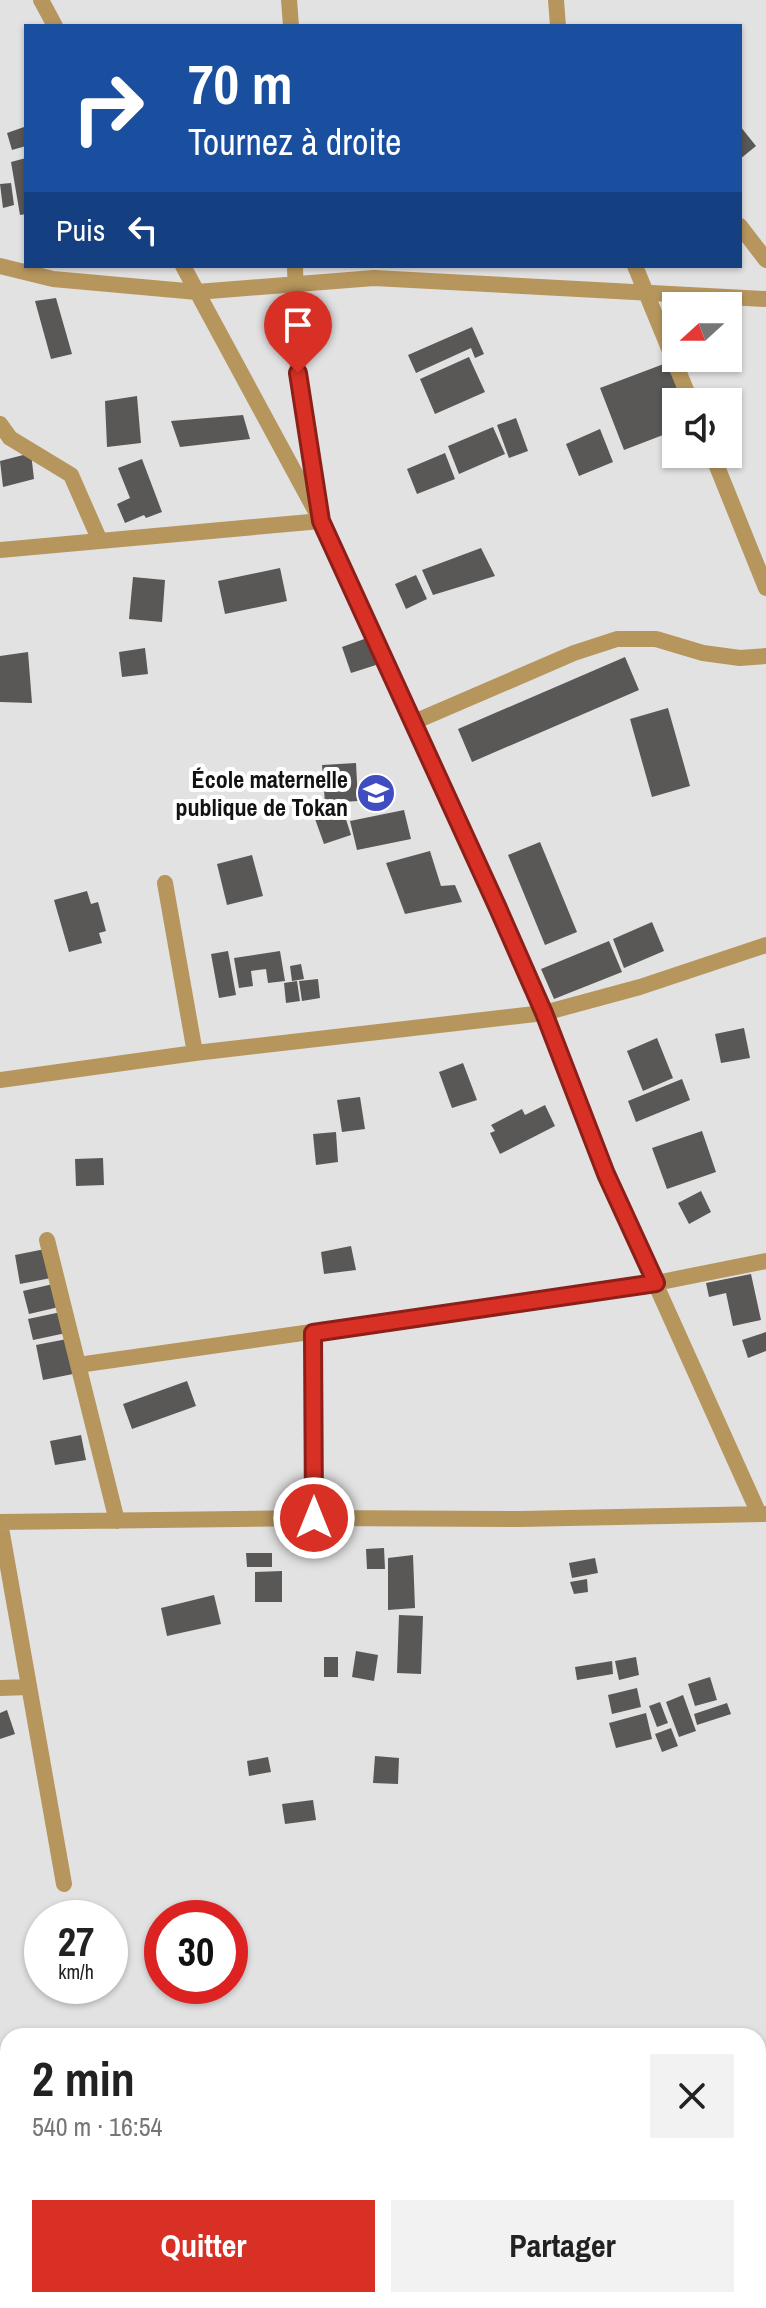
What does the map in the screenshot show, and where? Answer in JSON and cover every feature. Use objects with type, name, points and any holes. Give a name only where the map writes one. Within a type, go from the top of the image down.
[{"type":"street","points":[[41,0],[54,24]]},
{"type":"street","points":[[289,0],[291,24]]},
{"type":"street","points":[[558,1],[558,24]]},
{"type":"street","points":[[742,229],[766,260]]},
{"type":"street","points":[[0,266],[53,279],[197,292],[374,278],[766,299]]},
{"type":"street","points":[[64,1884],[0,1522],[520,1519],[763,1514],[606,1174],[544,1013],[321,521],[184,268]]},
{"type":"street","points":[[295,268],[298,373],[321,521]]},
{"type":"street","points":[[636,268],[685,388]]},
{"type":"street","points":[[0,424],[10,438],[71,475],[100,541]]},
{"type":"street","points":[[718,468],[766,588]]},
{"type":"street","points":[[0,550],[321,521]]},
{"type":"street","points":[[414,722],[574,653],[617,639],[656,639],[703,653],[740,658],[766,656]]},
{"type":"street","points":[[165,883],[195,1053]]},
{"type":"street","points":[[0,1080],[195,1053],[544,1013],[640,987],[766,945]]},
{"type":"street","points":[[47,1240],[117,1521]]},
{"type":"street","points":[[78,1365],[656,1283],[766,1261]]},
{"type":"street","points":[[313,1333],[314,1518]]},
{"type":"street","points":[[0,1688],[29,1687]]},
{"type":"building","points":[[24,127],[24,147],[12,150],[7,133]]},
{"type":"building","points":[[742,128],[756,146],[742,157]]},
{"type":"building","points":[[24,159],[24,214],[20,215],[11,162]]},
{"type":"building","points":[[11,183],[14,205],[3,208],[0,184]]},
{"type":"building","points":[[56,298],[72,354],[51,359],[35,301]]},
{"type":"building","points":[[472,327],[484,354],[475,358],[471,348],[416,373],[408,355]]},
{"type":"building","points":[[469,357],[485,392],[435,414],[420,379]]},
{"type":"building","points":[[662,365],[662,372],[673,372],[679,388],[662,388],[662,435],[624,450],[600,388]]},
{"type":"building","points":[[137,396],[141,443],[107,447],[105,401]]},
{"type":"building","points":[[243,415],[250,439],[180,447],[171,421]]},
{"type":"building","points":[[516,418],[528,451],[509,458],[497,425]]},
{"type":"building","points":[[493,427],[505,454],[459,474],[448,446]]},
{"type":"building","points":[[600,429],[613,462],[579,476],[566,444]]},
{"type":"building","points":[[31,453],[34,479],[3,487],[0,461]]},
{"type":"building","points":[[445,453],[455,479],[417,494],[407,469]]},
{"type":"building","points":[[142,459],[162,512],[125,523],[117,504],[130,498],[118,468]]},
{"type":"building","points":[[481,548],[495,576],[433,595],[422,570]]},
{"type":"building","points":[[280,568],[287,601],[225,614],[218,581]]},
{"type":"building","points":[[416,575],[427,599],[406,609],[395,584]]},
{"type":"building","points":[[133,577],[165,580],[162,622],[129,619]]},
{"type":"building","points":[[367,638],[376,665],[351,673],[342,647]]},
{"type":"building","points":[[145,648],[148,674],[122,677],[119,652]]},
{"type":"building","points":[[28,652],[32,703],[0,702],[0,656]]},
{"type":"building","points":[[625,657],[639,690],[472,762],[458,729]]},
{"type":"building","points":[[668,708],[690,786],[652,797],[630,719]]},
{"type":"building","points":[[356,763],[358,801],[325,803],[322,765]]},
{"type":"building","points":[[342,807],[351,835],[324,844],[314,816]]},
{"type":"building","points":[[404,810],[411,839],[357,850],[350,821]]},
{"type":"building","points":[[540,842],[577,932],[545,945],[508,855]]},
{"type":"building","points":[[430,851],[441,886],[455,885],[462,902],[405,914],[386,863]]},
{"type":"building","points":[[252,855],[263,896],[227,905],[217,864]]},
{"type":"building","points":[[87,891],[91,904],[98,902],[106,931],[99,933],[102,943],[69,952],[54,900]]},
{"type":"building","points":[[652,922],[664,951],[624,968],[613,939]]},
{"type":"building","points":[[609,941],[622,972],[554,999],[541,969]]},
{"type":"building","points":[[228,951],[236,995],[219,998],[211,954]]},
{"type":"building","points":[[280,951],[285,981],[268,983],[266,969],[251,971],[253,986],[239,988],[234,958]]},
{"type":"building","points":[[301,964],[304,979],[292,981],[290,966]]},
{"type":"building","points":[[318,979],[320,998],[302,1001],[299,981]]},
{"type":"building","points":[[297,981],[300,1001],[286,1003],[284,983]]},
{"type":"building","points":[[744,1028],[750,1058],[721,1063],[715,1034]]},
{"type":"building","points":[[657,1038],[673,1078],[643,1091],[627,1051]]},
{"type":"building","points":[[463,1063],[477,1100],[452,1108],[439,1072]]},
{"type":"building","points":[[682,1079],[690,1100],[636,1122],[628,1101]]},
{"type":"building","points":[[360,1097],[365,1129],[342,1132],[337,1100]]},
{"type":"building","points":[[545,1105],[555,1126],[500,1154],[490,1133],[495,1131],[491,1125],[522,1109],[525,1115]]},
{"type":"building","points":[[702,1131],[716,1172],[667,1189],[652,1148]]},
{"type":"building","points":[[336,1132],[338,1162],[316,1165],[313,1134]]},
{"type":"building","points":[[103,1158],[104,1185],[76,1186],[75,1159]]},
{"type":"building","points":[[701,1191],[711,1212],[689,1224],[678,1203]]},
{"type":"building","points":[[351,1246],[356,1270],[324,1274],[321,1252]]},
{"type":"building","points":[[45,1249],[51,1278],[20,1284],[15,1255]]},
{"type":"building","points":[[751,1274],[761,1320],[733,1326],[726,1293],[709,1297],[706,1283]]},
{"type":"building","points":[[53,1284],[59,1307],[29,1314],[23,1291]]},
{"type":"building","points":[[61,1312],[66,1333],[33,1340],[28,1319]]},
{"type":"building","points":[[766,1332],[766,1351],[748,1358],[742,1340]]},
{"type":"building","points":[[67,1339],[73,1374],[43,1380],[36,1345]]},
{"type":"building","points":[[187,1381],[196,1406],[132,1429],[123,1404]]},
{"type":"building","points":[[81,1435],[86,1460],[55,1465],[50,1441]]},
{"type":"building","points":[[384,1548],[385,1569],[367,1569],[366,1549]]},
{"type":"building","points":[[246,1553],[272,1553],[272,1567],[247,1567]]},
{"type":"building","points":[[413,1555],[415,1608],[388,1610],[388,1558]]},
{"type":"building","points":[[595,1558],[598,1573],[572,1578],[569,1563]]},
{"type":"building","points":[[282,1571],[282,1602],[255,1602],[255,1572]]},
{"type":"building","points":[[587,1579],[588,1592],[574,1594],[570,1582]]},
{"type":"building","points":[[214,1595],[221,1624],[167,1636],[161,1608]]},
{"type":"building","points":[[399,1615],[423,1616],[421,1674],[397,1673]]},
{"type":"building","points":[[356,1651],[378,1655],[374,1681],[352,1677]]},
{"type":"building","points":[[324,1657],[338,1657],[338,1677],[324,1677]]},
{"type":"building","points":[[636,1657],[639,1675],[619,1680],[615,1661]]},
{"type":"building","points":[[612,1661],[613,1674],[577,1680],[575,1667]]},
{"type":"building","points":[[710,1677],[717,1700],[695,1706],[688,1684]]},
{"type":"building","points":[[637,1688],[641,1707],[612,1714],[608,1695]]},
{"type":"building","points":[[683,1695],[696,1731],[679,1737],[666,1702]]},
{"type":"building","points":[[660,1702],[668,1723],[657,1727],[649,1706]]},
{"type":"building","points":[[727,1703],[731,1714],[697,1725],[694,1714]]},
{"type":"building","points":[[7,1710],[15,1734],[0,1739],[0,1713]]},
{"type":"building","points":[[646,1713],[652,1739],[616,1748],[609,1723]]},
{"type":"building","points":[[671,1728],[678,1746],[662,1752],[655,1734]]},
{"type":"building","points":[[375,1756],[399,1758],[398,1784],[373,1783]]},
{"type":"building","points":[[268,1757],[271,1772],[249,1776],[247,1761]]},
{"type":"building","points":[[313,1800],[316,1820],[285,1824],[282,1804]]},
{"type":"place","name":"École maternelle publique de Tokan","points":[[376,793]]},
{"type":"route","points":[[298,373],[321,521],[497,906],[544,1013],[606,1174],[656,1283],[313,1333],[314,1518]]}]
